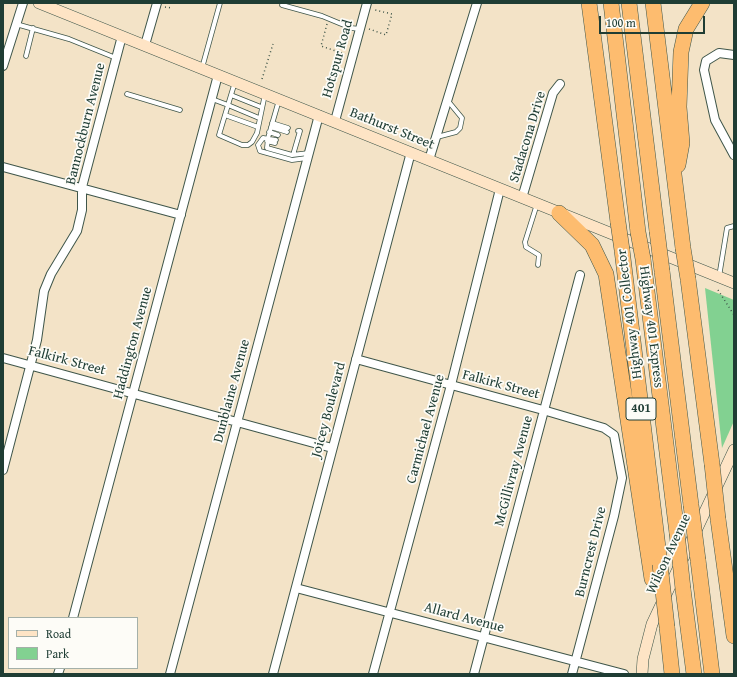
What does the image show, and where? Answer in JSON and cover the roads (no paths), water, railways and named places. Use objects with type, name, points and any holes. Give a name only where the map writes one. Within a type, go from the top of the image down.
[{"type":"highway","name":"Highway 401 Collector","points":[[590,3],[660,564],[666,631],[672,674]]},
{"type":"highway","name":"Highway 401 Express","points":[[611,3],[694,674]]},
{"type":"highway","name":"Highway 401 Express","points":[[629,3],[712,674]]},
{"type":"highway","points":[[653,3],[676,178],[683,248],[734,636]]},
{"type":"highway","points":[[676,178],[682,142],[679,107],[681,52],[686,29],[702,3]]},
{"type":"highway","points":[[559,213],[592,245],[606,274],[652,579],[666,631]]},
{"type":"main road","name":"Bathurst Street","points":[[39,3],[335,121],[734,284]]},
{"type":"main road","name":"Wilson Avenue","points":[[642,674],[643,658],[652,624],[734,450]]},
{"type":"street","points":[[3,66],[23,3]]},
{"type":"street","points":[[146,45],[157,3]]},
{"type":"street","name":"Hotspur Road","points":[[335,121],[367,3]]},
{"type":"street","points":[[429,160],[479,4]]},
{"type":"street","name":"Bannockburn Avenue","points":[[3,470],[31,365],[41,318],[44,291],[51,274],[76,231],[82,210],[82,187],[122,36]]},
{"type":"street","points":[[734,55],[719,53],[706,61],[704,70],[715,120],[734,155]]},
{"type":"street","name":"Haddington Avenue","points":[[73,617],[218,75]]},
{"type":"street","name":"Stadacona Drive","points":[[522,198],[553,93],[560,84]]},
{"type":"street","name":"Dunblaine Avenue","points":[[170,674],[319,115]]},
{"type":"street","name":"Joicey Boulevard","points":[[274,674],[332,448],[411,152]]},
{"type":"street","points":[[3,167],[82,187],[181,215]]},
{"type":"street","name":"Carmichael Avenue","points":[[373,674],[391,612],[451,385],[500,189]]},
{"type":"street","name":"McGillivray Avenue","points":[[474,674],[580,275]]},
{"type":"street","name":"Falkirk Street","points":[[3,358],[133,392],[332,448]]},
{"type":"street","name":"Falkirk Street","points":[[356,359],[543,410],[604,428],[614,435]]},
{"type":"street","name":"Burncrest Drive","points":[[572,674],[614,516],[622,478],[614,435]]},
{"type":"street","name":"Allard Avenue","points":[[296,588],[624,674]]},
{"type":"lane","points":[[202,68],[220,3]]},
{"type":"lane","points":[[282,5],[329,19],[351,28],[360,29]]},
{"type":"lane","points":[[16,24],[69,39],[116,58]]},
{"type":"lane","points":[[26,56],[32,28]]},
{"type":"lane","points":[[236,82],[220,132],[222,138],[242,145],[248,144],[255,138],[265,94]]},
{"type":"lane","points":[[127,94],[180,110]]},
{"type":"lane","points":[[231,95],[261,107]]},
{"type":"lane","points":[[212,99],[259,118]]},
{"type":"lane","points":[[279,99],[267,148],[294,155],[308,155]]},
{"type":"lane","points":[[437,137],[456,132],[460,128],[462,118],[448,101]]},
{"type":"lane","points":[[225,115],[258,127]]},
{"type":"lane","points":[[272,125],[288,130]]},
{"type":"lane","points":[[270,132],[278,135]]},
{"type":"lane","points":[[294,155],[294,144],[298,134]]},
{"type":"lane","points":[[276,142],[263,138],[258,145],[259,149],[263,153],[292,160],[308,155]]},
{"type":"lane","points":[[538,204],[525,242],[526,247],[539,255],[538,265]]},
{"type":"lane","points":[[719,277],[727,228],[734,226]]}]
